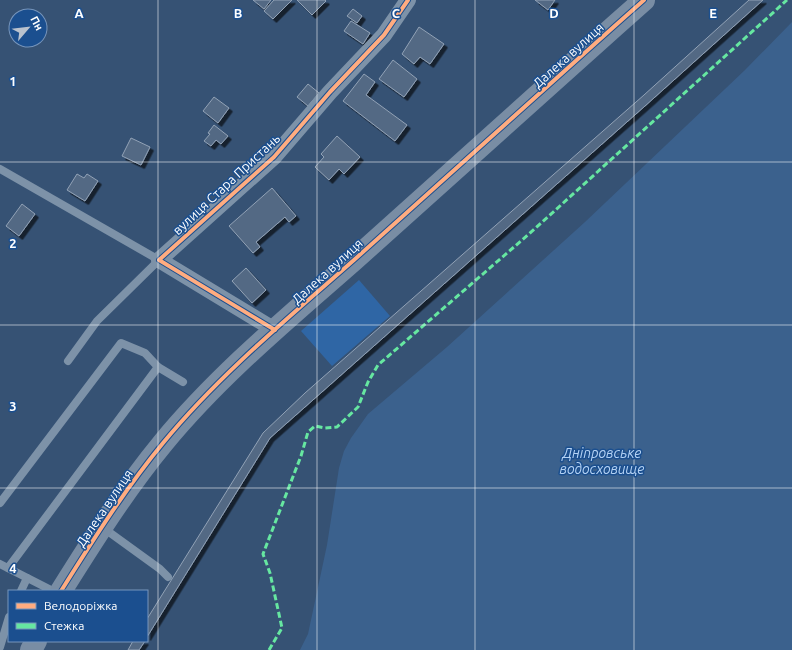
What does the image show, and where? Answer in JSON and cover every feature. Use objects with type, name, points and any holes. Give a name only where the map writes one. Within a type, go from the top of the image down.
[{"type":"street","name":"вулиця Стара Пристань","points":[[159,260],[274,157],[330,92],[384,35],[408,0]]},
{"type":"street","name":"Далека вулиця","points":[[62,590],[102,526],[130,486],[163,442],[201,400],[275,330],[644,0]]},
{"type":"street","points":[[159,260],[275,330]]},
{"type":"lane","points":[[0,169],[159,260],[97,321],[68,361]]},
{"type":"lane","points":[[0,503],[121,343],[146,353],[158,368],[183,382]]},
{"type":"lane","points":[[51,590],[4,566],[158,368]]},
{"type":"lane","points":[[102,526],[160,569],[168,577]]},
{"type":"lane","points":[[21,590],[27,578]]},
{"type":"lane","points":[[0,647],[8,620]]},
{"type":"shaded area","points":[[359,280],[390,316],[332,366],[301,331]]},
{"type":"water","name":"Дніпровське водосховище","points":[[792,22],[792,650],[300,650],[308,634],[327,545],[339,468],[344,451],[351,438],[368,414],[447,347],[585,222],[745,70]]},
{"type":"building","points":[[253,0],[271,0],[264,9]]},
{"type":"building","points":[[274,0],[292,0],[273,19],[264,11]]},
{"type":"building","points":[[297,0],[325,0],[326,1],[312,15]]},
{"type":"building","points":[[535,0],[555,0],[548,10]]},
{"type":"building","points":[[749,0],[763,0],[270,438],[148,635],[148,617],[263,433],[305,393],[644,95]]},
{"type":"building","points":[[353,9],[362,16],[357,23],[347,16]]},
{"type":"building","points":[[351,21],[370,33],[363,44],[344,31]]},
{"type":"building","points":[[419,27],[444,44],[430,64],[420,57],[414,64],[402,54]]},
{"type":"building","points":[[393,60],[417,79],[404,97],[379,79]]},
{"type":"building","points":[[364,74],[375,82],[366,95],[407,125],[395,141],[343,101]]},
{"type":"building","points":[[308,84],[319,93],[308,106],[297,97]]},
{"type":"building","points":[[214,97],[229,108],[218,123],[203,111]]},
{"type":"building","points":[[214,125],[228,136],[221,144],[216,140],[211,146],[204,141],[210,134],[208,133]]},
{"type":"building","points":[[337,136],[360,157],[344,174],[339,169],[329,180],[315,167],[324,157],[321,154]]},
{"type":"building","points":[[131,138],[150,147],[141,165],[122,156]]},
{"type":"building","points":[[77,174],[84,178],[87,174],[98,181],[85,201],[67,190]]},
{"type":"building","points":[[272,188],[296,216],[289,222],[285,217],[256,242],[260,247],[253,253],[229,226]]},
{"type":"building","points":[[22,204],[35,214],[19,236],[6,226]]},
{"type":"building","points":[[246,268],[266,290],[252,303],[232,281]]},
{"type":"building","points":[[132,642],[144,642],[139,650],[128,650]]},
{"type":"marked path","points":[[269,650],[282,628],[270,573],[263,554],[301,456],[308,432],[315,426],[325,428],[337,427],[358,407],[368,382],[378,365],[529,234],[787,0]]},
{"type":"cycle path","points":[[275,330],[159,260],[274,157],[330,92],[384,35],[408,0]]},
{"type":"cycle path","points":[[62,590],[97,534],[149,460],[207,394],[279,325],[354,260],[644,0]]}]
